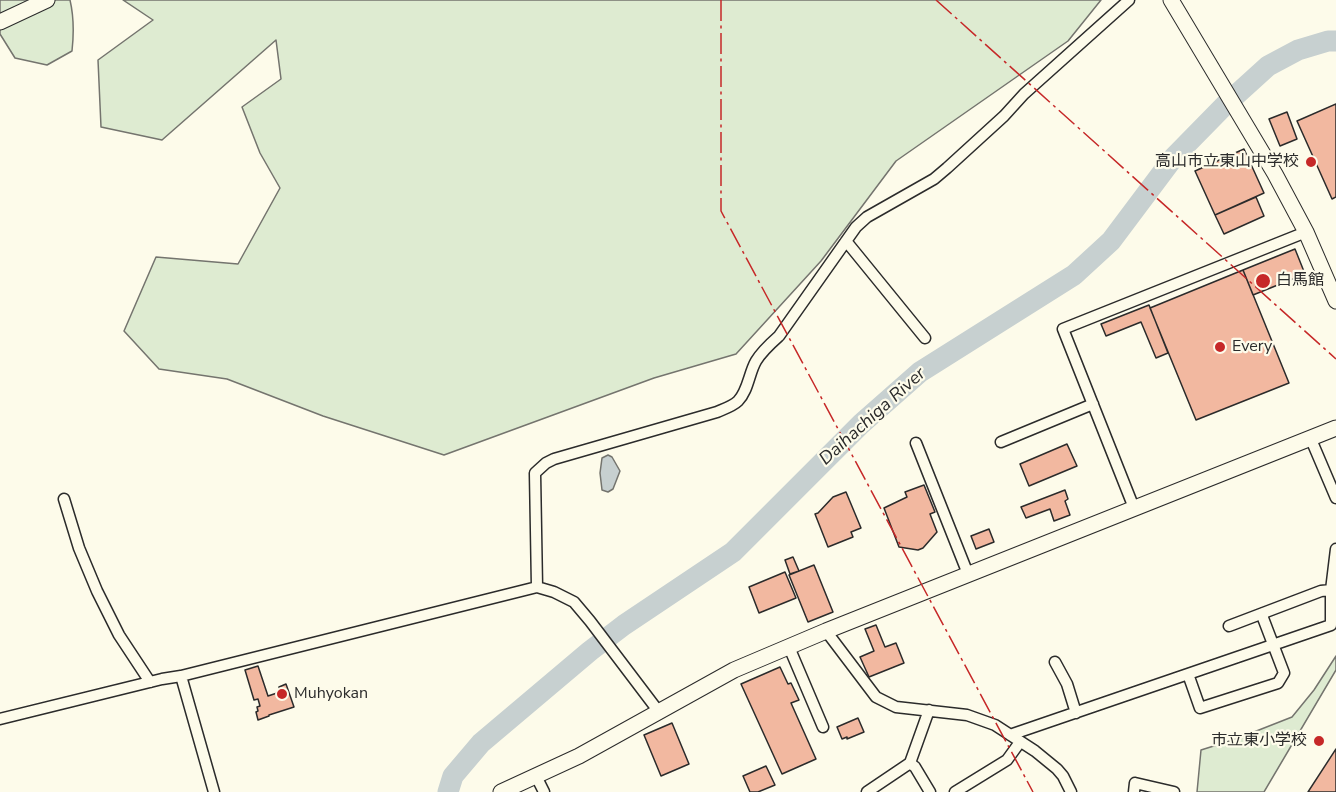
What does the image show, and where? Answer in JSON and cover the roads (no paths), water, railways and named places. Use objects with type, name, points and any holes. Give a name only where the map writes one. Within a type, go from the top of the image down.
[{"type":"street","points":[[0,22],[47,0]]},
{"type":"street","points":[[537,587],[535,473],[554,459],[717,412],[739,400],[755,362],[764,349],[779,336],[856,227],[867,216],[934,179],[1129,0]]},
{"type":"street","points":[[1171,0],[1275,174],[1306,232],[1336,301]]},
{"type":"street","points":[[1134,508],[1063,329],[1306,232]]},
{"type":"street","points":[[846,241],[925,338]]},
{"type":"street","points":[[1001,442],[1093,404]]},
{"type":"street","points":[[501,792],[579,756],[734,670],[826,631],[1336,428]]},
{"type":"street","points":[[1310,437],[1336,498]]},
{"type":"street","points":[[916,443],[968,574]]},
{"type":"street","points":[[64,500],[79,548],[98,591],[124,643],[150,682]]},
{"type":"street","points":[[955,792],[1007,760],[1015,738],[1076,713],[1331,625],[1331,590],[1336,549]]},
{"type":"street","points":[[0,719],[537,587],[554,592],[574,603],[659,712]]},
{"type":"street","points":[[1229,626],[1321,591],[1331,590]]},
{"type":"street","points":[[1188,674],[1200,708],[1278,682],[1284,673],[1263,613]]},
{"type":"street","points":[[826,631],[876,697],[896,707],[967,715],[995,725],[1035,751],[1057,769],[1071,792]]},
{"type":"street","points":[[789,647],[823,728]]},
{"type":"street","points":[[1055,662],[1067,684],[1076,713]]},
{"type":"street","points":[[181,676],[214,792]]},
{"type":"street","points":[[867,792],[910,763],[929,710]]},
{"type":"street","points":[[910,763],[915,767],[930,792]]},
{"type":"street","points":[[536,776],[544,792]]},
{"type":"street","points":[[1134,792],[1135,783],[1174,792]]},
{"type":"waterway","name":"Daihachiga River","points":[[448,792],[453,776],[481,743],[624,625],[733,552],[861,424],[920,372],[1074,275],[1111,241],[1174,157],[1225,105],[1268,66],[1298,50],[1328,41],[1336,41]]},
{"type":"place","name":"高山市立東山中学校","points":[[1311,162]]},
{"type":"place","name":"白馬館","points":[[1263,281]]},
{"type":"place","name":"Every","points":[[1220,347]]},
{"type":"place","name":"Muhyokan","points":[[282,694]]},
{"type":"place","name":"市立東小学校","points":[[1319,741]]}]
